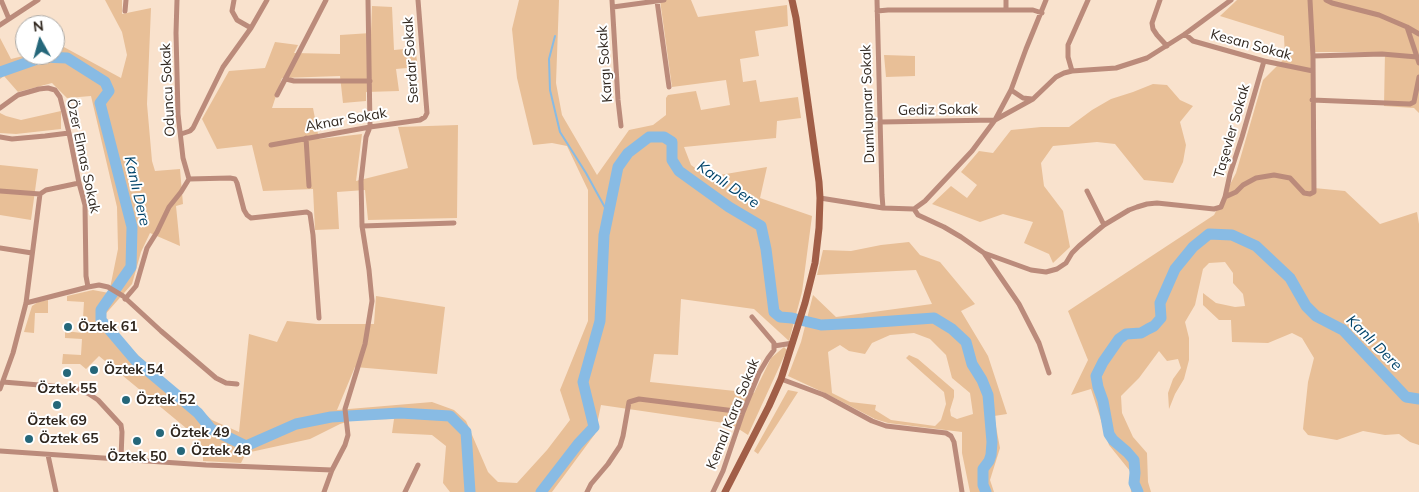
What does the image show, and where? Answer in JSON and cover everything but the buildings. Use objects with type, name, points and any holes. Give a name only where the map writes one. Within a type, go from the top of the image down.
[{"type":"main road","points":[[726,492],[781,379],[805,303],[815,263],[820,198],[792,0]]},
{"type":"street","points":[[1,0],[9,19]]},
{"type":"street","points":[[0,25],[38,0]]},
{"type":"street","points":[[125,11],[126,0]]},
{"type":"street","name":"Oduncu Sokak","points":[[177,0],[177,90],[184,158],[189,179]]},
{"type":"street","points":[[234,0],[232,11],[237,20],[251,28]]},
{"type":"street","points":[[181,134],[193,128],[223,67],[251,28],[267,0]]},
{"type":"street","points":[[277,95],[326,0]]},
{"type":"street","points":[[324,492],[348,435],[345,408],[365,344],[372,302],[362,226],[360,182],[366,137],[370,127],[368,0]]},
{"type":"street","name":"Serdar Sokak","points":[[418,0],[427,112],[425,117]]},
{"type":"street","name":"Kargı Sokak","points":[[612,0],[621,126]]},
{"type":"street","points":[[613,8],[664,0]]},
{"type":"street","name":"Dumlupınar Sokak","points":[[876,0],[883,208]]},
{"type":"street","points":[[1006,0],[1006,10]]},
{"type":"street","points":[[820,198],[883,208],[914,209],[925,201],[972,151],[995,120],[1011,90],[1046,0]]},
{"type":"street","points":[[1072,71],[1068,57],[1068,45],[1088,0]]},
{"type":"street","points":[[1160,0],[1152,23],[1153,29],[1167,46]]},
{"type":"street","points":[[995,120],[1033,99],[1056,77],[1072,71],[1116,68],[1147,58],[1186,34],[1232,0]]},
{"type":"street","points":[[1225,197],[1256,178],[1274,175],[1290,178],[1304,193],[1310,194],[1314,192],[1313,56],[1310,0]]},
{"type":"street","points":[[1326,0],[1379,15],[1419,34]]},
{"type":"street","points":[[657,1],[669,87]]},
{"type":"street","points":[[877,11],[1033,10],[1042,13]]},
{"type":"street","points":[[1407,27],[1419,63]]},
{"type":"street","name":"Kesan Sokak","points":[[1186,34],[1193,41],[1264,62],[1313,71]]},
{"type":"street","points":[[1313,56],[1382,54],[1417,57]]},
{"type":"street","name":"Taşevler Sokak","points":[[1104,225],[1129,210],[1147,204],[1214,209],[1221,207],[1264,62]]},
{"type":"street","points":[[1312,100],[1410,104],[1414,102],[1419,76]]},
{"type":"street","points":[[286,79],[294,81],[370,81]]},
{"type":"street","name":"Özer Elmas Sokak","points":[[0,108],[18,95],[39,89],[48,88],[54,90],[60,97],[78,183],[85,204],[86,276],[88,287]]},
{"type":"street","points":[[1011,90],[1023,98],[1033,99]]},
{"type":"street","name":"Aknar Sokak","points":[[271,145],[420,120],[425,117]]},
{"type":"street","name":"Gediz Sokak","points":[[881,122],[995,120]]},
{"type":"street","points":[[0,137],[12,138],[69,133]]},
{"type":"street","points":[[306,138],[309,186]]},
{"type":"street","points":[[124,298],[136,286],[147,248],[169,207],[189,179],[230,178],[235,179],[246,215],[252,218],[306,212],[310,214],[319,318]]},
{"type":"street","points":[[0,191],[40,194],[46,190],[78,183]]},
{"type":"street","points":[[914,209],[918,215],[944,227],[984,253],[1031,270],[1046,272],[1057,269],[1066,263],[1072,253],[1104,225],[1087,190]]},
{"type":"street","points":[[0,389],[16,344],[26,303],[40,194]]},
{"type":"street","points":[[362,226],[454,223]]},
{"type":"street","points":[[0,248],[32,253]]},
{"type":"street","points":[[984,253],[1019,304],[1039,343],[1049,373]]},
{"type":"street","points":[[26,303],[103,285],[124,298],[216,378],[226,383],[237,384]]},
{"type":"street","points":[[752,317],[774,346],[793,343]]},
{"type":"street","name":"Kemal Kara Sokak","points":[[714,492],[759,373],[774,350],[774,346]]},
{"type":"street","points":[[781,379],[824,395],[872,421],[886,426],[946,433],[951,436],[954,442],[962,492]]},
{"type":"street","points":[[3,382],[76,388],[89,394],[98,400],[121,425],[121,459]]},
{"type":"street","points":[[587,492],[620,446],[630,402],[639,399],[743,412]]},
{"type":"street","points":[[0,451],[206,465],[332,470]]},
{"type":"street","points":[[48,455],[56,492]]},
{"type":"street","points":[[405,492],[418,464]]},
{"type":"shaded area","points":[[105,0],[122,0],[122,14],[151,8],[147,104],[152,161],[155,171],[180,169],[183,204],[176,206],[180,246],[150,233],[141,252],[132,284],[102,318],[115,335],[212,420],[239,432],[249,334],[277,342],[287,321],[317,324],[374,324],[376,296],[445,307],[437,374],[355,367],[337,410],[432,402],[454,410],[466,421],[488,472],[498,482],[517,483],[547,450],[570,420],[560,390],[588,321],[588,190],[567,146],[552,143],[533,145],[517,78],[512,29],[519,0],[559,0],[556,83],[562,115],[597,175],[629,130],[653,125],[666,115],[666,98],[668,95],[696,91],[701,110],[730,105],[726,80],[672,87],[660,0],[691,0],[698,17],[787,5],[788,26],[755,31],[759,56],[740,59],[743,82],[756,80],[760,102],[798,97],[801,118],[777,121],[776,138],[684,147],[691,165],[708,177],[767,167],[760,198],[812,216],[802,292],[789,341],[754,309],[681,299],[678,355],[654,354],[650,382],[754,393],[771,358],[784,347],[787,350],[748,435],[731,424],[601,405],[595,434],[552,492],[450,492],[443,483],[446,446],[432,435],[392,433],[394,419],[353,420],[340,424],[310,439],[246,453],[241,463],[203,461],[203,452],[199,441],[192,433],[99,356],[86,369],[80,364],[62,364],[63,354],[81,355],[82,339],[65,338],[65,331],[82,333],[84,302],[67,301],[67,296],[93,290],[109,293],[118,249],[117,207],[91,96],[67,98],[52,83],[18,92],[4,76],[0,79],[0,38],[11,59],[15,58],[15,65],[65,65],[65,48],[121,78],[127,55],[122,32]]},
{"type":"shaded area","points":[[1237,0],[1419,0],[1419,113],[1414,108],[1384,106],[1385,52],[1315,52],[1314,188],[1345,191],[1380,224],[1417,212],[1419,224],[1419,445],[1410,442],[1399,434],[1385,435],[1363,431],[1337,440],[1308,435],[1303,429],[1308,382],[1314,358],[1302,338],[1292,333],[1268,343],[1232,342],[1231,320],[1219,320],[1203,305],[1203,293],[1216,303],[1235,307],[1245,306],[1243,294],[1233,283],[1233,273],[1225,262],[1209,263],[1203,269],[1195,305],[1185,322],[1189,338],[1189,360],[1184,379],[1169,409],[1168,393],[1173,379],[1181,368],[1178,359],[1167,361],[1159,351],[1139,378],[1121,396],[1122,413],[1133,437],[1147,453],[1148,482],[1151,492],[1131,492],[1130,471],[1109,445],[1091,389],[1071,395],[1088,360],[1068,311],[1214,215],[1236,173],[1263,80],[1285,58],[1284,36],[1220,16]]},
{"type":"shaded area","points":[[372,6],[392,7],[394,50],[415,48],[418,67],[396,69],[399,91],[366,92],[366,101],[343,103],[340,76],[282,78],[272,108],[313,108],[319,139],[362,134],[356,181],[408,168],[398,127],[458,125],[457,218],[368,220],[365,190],[337,192],[339,229],[315,230],[313,189],[263,191],[252,145],[217,149],[202,119],[229,71],[265,68],[275,42],[298,45],[294,53],[340,54],[340,35],[371,33]]},
{"type":"shaded area","points":[[884,55],[915,56],[915,76],[886,77]]},
{"type":"shaded area","points":[[1153,84],[1167,85],[1180,100],[1193,106],[1180,122],[1186,145],[1183,162],[1173,183],[1144,180],[1115,144],[1097,142],[1053,146],[1041,163],[1044,186],[1063,211],[1070,247],[1053,263],[1049,254],[1024,243],[1033,222],[1003,214],[980,222],[932,204],[951,186],[967,198],[977,185],[961,172],[979,151],[993,153],[1011,130],[1069,127],[1111,99]]},
{"type":"shaded area","points":[[61,111],[61,129],[16,134],[0,133],[0,113],[21,120]]},
{"type":"shaded area","points":[[0,165],[38,169],[31,220],[0,215]]},
{"type":"shaded area","points":[[909,242],[920,255],[940,262],[975,304],[961,311],[988,356],[1007,414],[994,416],[1000,448],[990,480],[994,492],[970,492],[962,453],[962,432],[888,423],[875,419],[788,376],[801,342],[813,295],[836,317],[932,304],[916,270],[817,275],[823,250],[851,251]],"holes":[[[914,333],[930,339],[946,355],[952,378],[970,393],[973,414],[957,419],[951,416],[950,410],[954,390],[918,359],[909,355],[906,358],[944,392],[946,404],[941,420],[935,426],[891,420],[875,410],[876,405],[850,402],[832,393],[828,352],[840,345],[849,351],[865,354],[872,343],[890,335]]]},
{"type":"shaded area","points":[[48,300],[48,313],[35,313],[34,333],[24,332],[32,306],[38,302]]},
{"type":"shaded area","points":[[788,390],[798,392],[758,454],[754,451]]},
{"type":"waterway","points":[[555,36],[549,59],[550,90],[560,132],[608,213]]},
{"type":"waterway","name":"Kanlı Dere","points":[[0,72],[43,57],[67,58],[105,82],[109,91],[100,103],[132,227],[131,267],[101,310],[101,320],[135,360],[198,413],[211,429],[246,446],[296,424],[331,417],[400,413],[450,416],[466,432],[470,492]]},
{"type":"waterway","name":"Kanlı Dere","points":[[541,492],[578,444],[594,427],[583,382],[600,321],[604,235],[618,167],[628,153],[649,137],[664,137],[672,142],[672,160],[679,171],[729,207],[761,226],[766,249],[774,312],[780,317],[821,325],[934,318],[952,329],[966,342],[972,364],[982,380],[988,395],[992,442],[991,455],[983,469],[983,485],[986,492]]},
{"type":"waterway","name":"Kanlı Dere","points":[[1138,492],[1134,483],[1134,460],[1109,434],[1096,376],[1119,339],[1126,334],[1141,333],[1154,326],[1161,318],[1160,303],[1175,269],[1193,247],[1209,234],[1232,235],[1256,246],[1290,278],[1306,306],[1316,316],[1343,330],[1406,397],[1419,399]]},
{"type":"place","name":"Öztek 61","points":[[68,327]]},
{"type":"place","name":"Öztek 54","points":[[94,370]]},
{"type":"place","name":"Öztek 55","points":[[67,373]]},
{"type":"place","name":"Öztek 52","points":[[126,400]]},
{"type":"place","name":"Öztek 69","points":[[57,405]]},
{"type":"place","name":"Öztek 49","points":[[160,433]]},
{"type":"place","name":"Öztek 65","points":[[29,439]]},
{"type":"place","name":"Öztek 50","points":[[137,441]]},
{"type":"place","name":"Öztek 48","points":[[181,451]]}]
